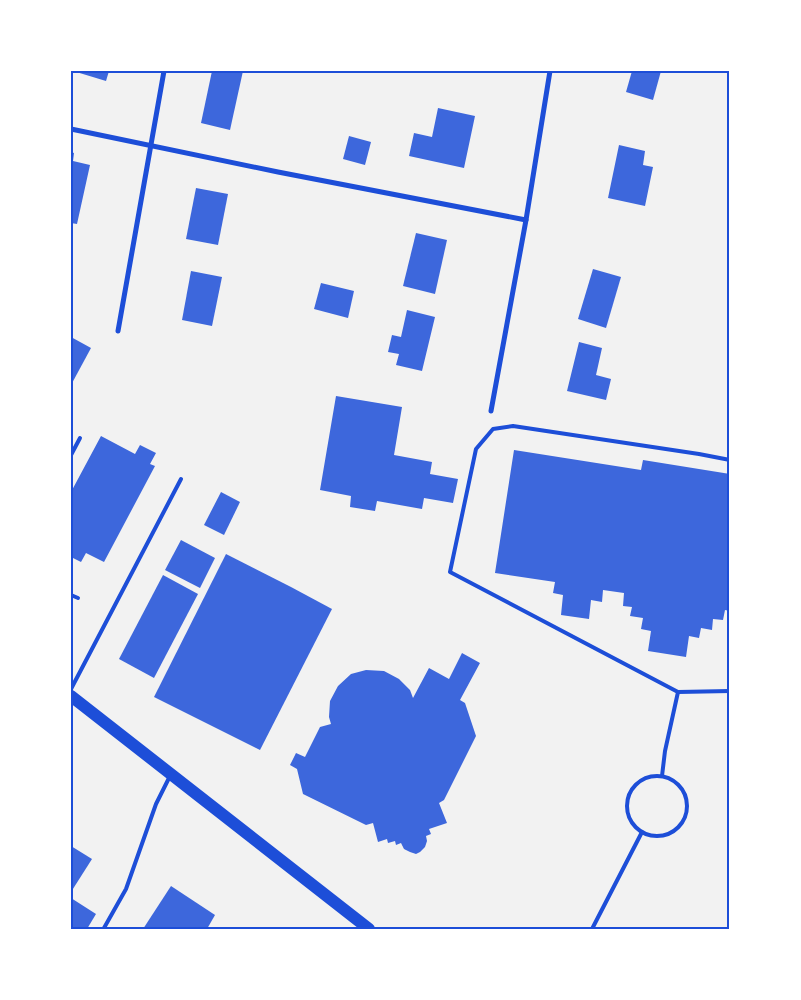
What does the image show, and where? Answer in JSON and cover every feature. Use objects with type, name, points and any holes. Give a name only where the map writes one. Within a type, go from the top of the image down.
[{"type":"main road","points":[[71,696],[369,929]]},
{"type":"street","points":[[118,331],[164,71]]},
{"type":"street","points":[[491,411],[526,220],[550,71]]},
{"type":"street","points":[[71,128],[278,172],[526,220]]},
{"type":"lane","points":[[730,460],[513,426],[493,429],[476,449],[450,572],[678,692],[730,691]]},
{"type":"lane","points":[[71,455],[80,438]]},
{"type":"lane","points":[[71,688],[181,479]]},
{"type":"lane","points":[[71,595],[78,598]]},
{"type":"lane","points":[[662,776],[665,751],[678,692]]},
{"type":"lane","points":[[104,928],[126,889],[156,804],[171,774]]},
{"type":"lane","points":[[652,776],[662,776],[672,780],[680,787],[687,804],[686,813],[682,822],[669,834],[650,835],[642,832],[628,816],[628,796],[642,780],[652,776]]},
{"type":"lane","points":[[592,929],[642,832]]},
{"type":"building","points":[[73,71],[109,71],[106,81]]},
{"type":"building","points":[[212,71],[243,71],[230,130],[201,123]]},
{"type":"building","points":[[632,71],[661,71],[653,100],[626,92]]},
{"type":"building","points":[[438,108],[475,116],[464,168],[409,156],[414,133],[432,137]]},
{"type":"building","points":[[349,136],[371,142],[365,165],[343,159]]},
{"type":"building","points":[[619,145],[645,151],[643,165],[653,167],[645,206],[608,198]]},
{"type":"building","points":[[71,152],[74,153],[73,161],[90,165],[77,224],[71,223]]},
{"type":"building","points":[[196,188],[228,194],[218,245],[186,239]]},
{"type":"building","points":[[416,233],[447,240],[435,294],[403,286]]},
{"type":"building","points":[[593,269],[621,277],[606,328],[578,319]]},
{"type":"building","points":[[191,271],[222,277],[212,326],[182,320]]},
{"type":"building","points":[[321,283],[354,291],[348,318],[314,309]]},
{"type":"building","points":[[407,310],[435,317],[422,371],[396,365],[399,354],[388,352],[392,335],[401,337]]},
{"type":"building","points":[[71,337],[91,348],[71,385]]},
{"type":"building","points":[[579,342],[602,348],[596,375],[611,379],[606,400],[567,391]]},
{"type":"building","points":[[336,396],[402,407],[394,455],[432,462],[430,474],[458,479],[453,503],[424,498],[422,509],[377,501],[375,511],[350,507],[351,496],[320,490]]},
{"type":"building","points":[[101,436],[135,454],[140,445],[156,453],[150,464],[155,466],[104,562],[86,553],[81,562],[71,557],[71,492]]},
{"type":"building","points":[[514,450],[641,470],[643,460],[730,474],[730,611],[725,610],[723,620],[713,619],[712,630],[701,628],[699,638],[689,636],[686,657],[648,651],[651,631],[641,629],[643,618],[630,616],[632,607],[623,606],[624,593],[603,590],[602,602],[591,600],[589,619],[561,615],[563,595],[553,593],[555,582],[495,573]]},
{"type":"building","points":[[221,492],[240,502],[224,535],[204,525]]},
{"type":"building","points":[[181,540],[215,558],[200,588],[165,570]]},
{"type":"building","points":[[226,554],[332,609],[260,750],[154,697]]},
{"type":"building","points":[[163,575],[198,594],[154,678],[119,659]]},
{"type":"building","points":[[462,653],[480,663],[460,700],[465,703],[476,736],[444,800],[439,803],[447,823],[429,829],[431,834],[426,836],[425,847],[420,852],[416,854],[410,852],[404,849],[401,843],[396,845],[395,841],[388,843],[387,839],[378,842],[373,823],[366,825],[303,794],[297,769],[290,765],[296,753],[305,757],[320,727],[331,724],[329,717],[330,701],[338,686],[351,674],[366,670],[384,671],[399,679],[410,690],[413,698],[429,668],[449,679]]},
{"type":"building","points":[[71,846],[92,859],[71,892]]},
{"type":"building","points":[[171,886],[215,915],[207,929],[143,929]]},
{"type":"building","points":[[71,898],[96,914],[87,929],[71,929]]}]
